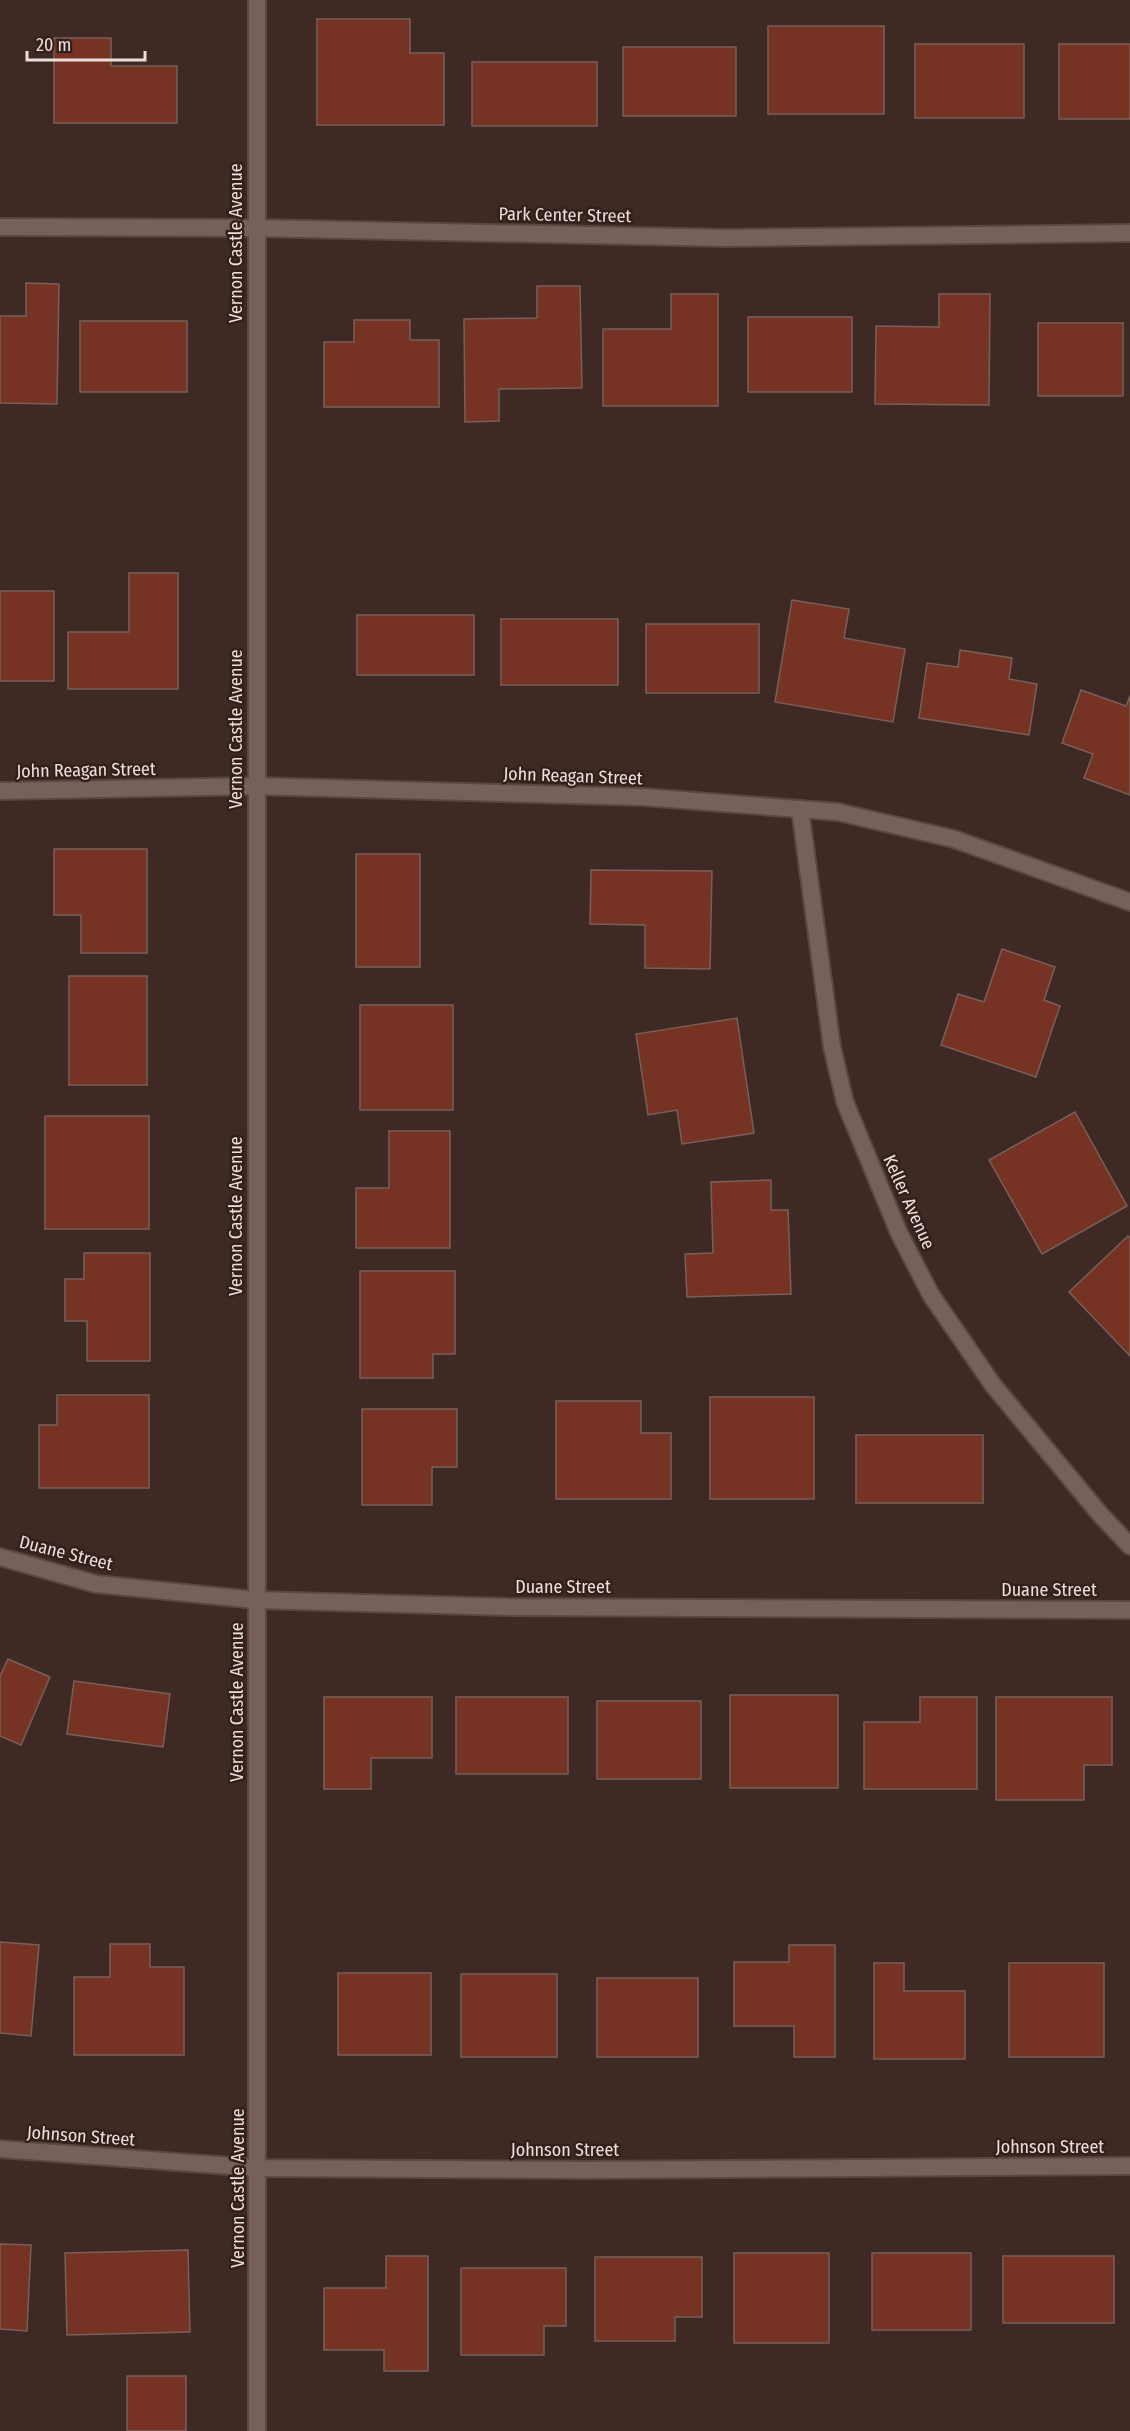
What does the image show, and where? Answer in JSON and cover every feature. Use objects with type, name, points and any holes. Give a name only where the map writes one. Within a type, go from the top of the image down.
[{"type":"street","name":"Vernon Castle Avenue","points":[[257,0],[255,786],[257,2431]]},
{"type":"street","name":"Park Center Street","points":[[0,227],[256,228],[726,238],[1130,233]]},
{"type":"street","name":"John Reagan Street","points":[[0,790],[255,786],[643,797],[838,812],[954,839],[1130,902]]},
{"type":"street","name":"Keller Avenue","points":[[800,809],[832,1047],[845,1102],[899,1233],[931,1295],[993,1384],[1098,1513],[1130,1546]]},
{"type":"street","name":"Duane Street","points":[[0,1557],[96,1584],[256,1600],[522,1607],[1130,1610]]},
{"type":"street","name":"Johnson Street","points":[[0,2149],[258,2169],[597,2170],[1130,2166]]},
{"type":"building","points":[[317,19],[410,19],[410,53],[444,53],[444,125],[317,125]]},
{"type":"building","points":[[768,26],[884,26],[884,114],[768,114]]},
{"type":"building","points":[[54,38],[111,38],[111,66],[177,66],[177,123],[54,123]]},
{"type":"building","points":[[915,44],[1024,44],[1024,118],[915,118]]},
{"type":"building","points":[[1059,44],[1130,44],[1130,119],[1059,119]]},
{"type":"building","points":[[623,47],[736,47],[736,116],[623,116]]},
{"type":"building","points":[[472,62],[597,62],[597,126],[472,126]]},
{"type":"building","points":[[26,283],[59,284],[57,404],[0,403],[0,316],[26,316]]},
{"type":"building","points":[[537,286],[580,286],[582,388],[499,389],[499,421],[465,422],[464,319],[537,318]]},
{"type":"building","points":[[671,294],[718,294],[718,406],[603,406],[603,329],[671,329]]},
{"type":"building","points":[[939,294],[990,294],[989,405],[875,404],[876,326],[939,327]]},
{"type":"building","points":[[748,317],[852,317],[852,392],[748,392]]},
{"type":"building","points":[[354,320],[410,320],[410,340],[439,340],[439,407],[324,407],[324,342],[354,342]]},
{"type":"building","points":[[80,321],[187,321],[187,392],[80,392]]},
{"type":"building","points":[[1038,323],[1123,323],[1123,396],[1038,396]]},
{"type":"building","points":[[129,573],[178,573],[178,689],[68,689],[68,632],[129,632]]},
{"type":"building","points":[[0,591],[54,591],[54,681],[0,681]]},
{"type":"building","points":[[792,600],[849,609],[844,638],[905,649],[893,722],[775,702]]},
{"type":"building","points":[[357,615],[474,615],[474,675],[357,675]]},
{"type":"building","points":[[501,619],[618,619],[618,685],[501,685]]},
{"type":"building","points":[[646,624],[759,624],[759,693],[646,693]]},
{"type":"building","points":[[960,650],[1012,658],[1009,679],[1037,684],[1029,735],[919,718],[927,663],[958,667]]},
{"type":"building","points":[[1081,690],[1126,706],[1130,696],[1130,795],[1084,778],[1093,754],[1062,743]]},
{"type":"building","points":[[54,849],[147,849],[147,953],[81,953],[81,915],[54,915]]},
{"type":"building","points":[[356,854],[420,854],[420,967],[356,967]]},
{"type":"building","points":[[591,870],[712,871],[710,969],[645,968],[645,925],[590,924]]},
{"type":"building","points":[[1002,949],[1055,967],[1044,1000],[1060,1006],[1036,1077],[941,1045],[958,994],[984,1002]]},
{"type":"building","points":[[69,976],[147,976],[147,1085],[69,1085]]},
{"type":"building","points":[[360,1005],[453,1005],[453,1110],[360,1110]]},
{"type":"building","points":[[737,1018],[754,1133],[682,1144],[677,1110],[648,1115],[636,1034]]},
{"type":"building","points":[[1075,1112],[1127,1206],[1042,1254],[989,1160]]},
{"type":"building","points":[[45,1116],[149,1116],[149,1229],[45,1229]]},
{"type":"building","points":[[389,1131],[450,1131],[450,1248],[356,1248],[356,1188],[389,1188]]},
{"type":"building","points":[[771,1180],[771,1210],[788,1210],[791,1294],[687,1297],[685,1254],[713,1253],[711,1182]]},
{"type":"building","points":[[1128,1236],[1130,1238],[1130,1356],[1069,1292]]},
{"type":"building","points":[[84,1253],[150,1253],[150,1361],[87,1361],[87,1321],[65,1321],[65,1279],[84,1279]]},
{"type":"building","points":[[360,1271],[455,1271],[455,1354],[433,1354],[433,1378],[360,1378]]},
{"type":"building","points":[[57,1395],[149,1395],[149,1488],[39,1488],[39,1425],[57,1425]]},
{"type":"building","points":[[710,1397],[814,1397],[814,1499],[710,1499]]},
{"type":"building","points":[[556,1401],[641,1401],[641,1433],[671,1433],[671,1499],[556,1499]]},
{"type":"building","points":[[362,1409],[457,1409],[457,1467],[432,1467],[432,1505],[362,1505]]},
{"type":"building","points":[[856,1435],[983,1435],[983,1503],[856,1503]]},
{"type":"building","points":[[8,1659],[50,1677],[21,1745],[0,1736],[0,1676]]},
{"type":"building","points":[[74,1681],[170,1694],[163,1747],[67,1734]]},
{"type":"building","points":[[730,1695],[838,1695],[838,1788],[730,1788]]},
{"type":"building","points":[[324,1697],[432,1697],[432,1758],[371,1758],[371,1789],[324,1789]]},
{"type":"building","points":[[456,1697],[568,1697],[568,1774],[456,1774]]},
{"type":"building","points":[[920,1697],[977,1697],[977,1789],[864,1789],[864,1722],[920,1722]]},
{"type":"building","points":[[996,1697],[1112,1697],[1112,1765],[1084,1765],[1084,1800],[996,1800]]},
{"type":"building","points":[[597,1701],[701,1701],[701,1779],[597,1779]]},
{"type":"building","points":[[0,1942],[39,1945],[31,2036],[0,2033]]},
{"type":"building","points":[[110,1944],[150,1944],[150,1967],[184,1967],[184,2055],[74,2055],[74,1977],[110,1977]]},
{"type":"building","points":[[789,1945],[835,1945],[835,2057],[794,2057],[794,2026],[734,2026],[734,1962],[789,1962]]},
{"type":"building","points":[[874,1963],[904,1963],[904,1991],[965,1991],[965,2059],[874,2059]]},
{"type":"building","points":[[1009,1963],[1104,1963],[1104,2057],[1009,2057]]},
{"type":"building","points":[[338,1973],[431,1973],[431,2055],[338,2055]]},
{"type":"building","points":[[461,1974],[557,1974],[557,2057],[461,2057]]},
{"type":"building","points":[[597,1978],[698,1978],[698,2057],[597,2057]]},
{"type":"building","points":[[0,2244],[31,2245],[27,2331],[0,2329]]},
{"type":"building","points":[[188,2250],[190,2332],[67,2335],[65,2253]]},
{"type":"building","points":[[734,2253],[829,2253],[829,2343],[734,2343]]},
{"type":"building","points":[[872,2253],[971,2253],[971,2330],[872,2330]]},
{"type":"building","points":[[386,2256],[428,2256],[428,2371],[384,2371],[384,2350],[324,2350],[324,2288],[386,2288]]},
{"type":"building","points":[[1003,2256],[1114,2256],[1114,2323],[1003,2323]]},
{"type":"building","points":[[595,2257],[702,2257],[702,2317],[675,2317],[675,2341],[595,2341]]},
{"type":"building","points":[[461,2268],[566,2268],[566,2326],[544,2326],[544,2355],[461,2355]]},
{"type":"building","points":[[127,2376],[186,2376],[186,2431],[127,2431]]}]
